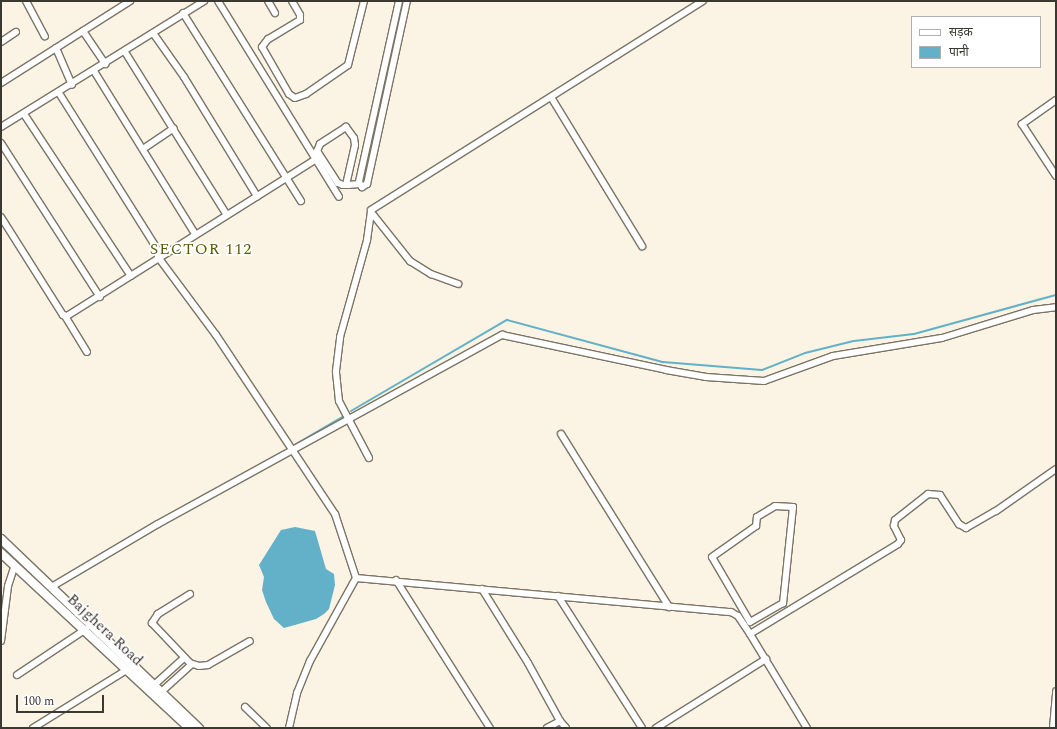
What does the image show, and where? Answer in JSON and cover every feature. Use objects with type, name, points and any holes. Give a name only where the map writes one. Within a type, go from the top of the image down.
[{"type":"main road","name":"Bajghera Road","points":[[1,539],[72,604],[146,680],[199,728]]},
{"type":"main road","name":"Bajghera Road","points":[[1,553],[128,669],[144,688],[189,728]]},
{"type":"main road","points":[[64,610],[72,604]]},
{"type":"street","points":[[26,1],[45,36]]},
{"type":"street","points":[[1,82],[130,1]]},
{"type":"street","points":[[1,128],[125,52],[204,1]]},
{"type":"street","points":[[218,1],[339,197]]},
{"type":"street","points":[[268,1],[275,14]]},
{"type":"street","points":[[292,1],[300,15],[300,20],[268,39],[262,47],[289,94],[295,98],[306,94],[348,65],[364,1]]},
{"type":"street","points":[[359,184],[399,1]]},
{"type":"street","points":[[346,185],[354,138],[346,127],[320,144],[316,149],[335,180],[346,185],[359,184],[362,187],[367,184],[407,1]]},
{"type":"street","points":[[369,458],[348,420],[336,392],[337,357],[371,212],[703,1]]},
{"type":"street","points":[[183,14],[301,201]]},
{"type":"street","points":[[394,26],[401,28]]},
{"type":"street","points":[[83,31],[105,64]]},
{"type":"street","points":[[1,42],[16,32]]},
{"type":"street","points":[[153,33],[184,77],[257,196]]},
{"type":"street","points":[[56,48],[72,85]]},
{"type":"street","points":[[125,52],[174,128],[227,215]]},
{"type":"street","points":[[94,71],[195,234]]},
{"type":"street","points":[[59,93],[160,256],[294,450],[337,517],[356,578],[310,661],[297,693],[290,728]]},
{"type":"street","points":[[551,98],[642,246]]},
{"type":"street","points":[[1056,100],[1022,124],[1056,176]]},
{"type":"street","points":[[24,114],[131,276]]},
{"type":"street","points":[[143,149],[174,128]]},
{"type":"street","points":[[1,143],[100,297]]},
{"type":"street","points":[[65,316],[100,297],[160,256],[315,160]]},
{"type":"street","points":[[371,212],[410,261],[431,274],[458,284]]},
{"type":"street","points":[[1,217],[4,228],[65,316],[87,352]]},
{"type":"street","points":[[53,586],[158,524],[502,335],[666,370],[706,377],[764,381],[833,356],[935,339],[1033,310],[1056,307]]},
{"type":"street","points":[[561,434],[669,607]]},
{"type":"street","points":[[750,634],[898,544],[901,540],[894,526],[895,520],[928,494],[940,495],[959,524],[966,528],[996,511],[1056,469]]},
{"type":"street","points":[[775,506],[793,507],[783,603],[750,622],[744,612],[712,557],[756,526],[757,517],[775,506]]},
{"type":"street","points":[[1,641],[8,586],[15,565]]},
{"type":"street","points":[[356,578],[396,580],[731,612],[738,616],[750,634],[807,728]]},
{"type":"street","points":[[396,580],[490,728]]},
{"type":"street","points":[[482,589],[528,662],[560,721],[566,728]]},
{"type":"street","points":[[190,594],[158,614],[152,622],[184,658],[192,664],[208,665],[250,641]]},
{"type":"street","points":[[558,596],[642,728]]},
{"type":"street","points":[[738,616],[744,612]]},
{"type":"street","points":[[17,675],[86,630]]},
{"type":"street","points":[[153,686],[184,658]]},
{"type":"street","points":[[656,728],[766,659]]},
{"type":"street","points":[[160,693],[192,664]]},
{"type":"street","points":[[33,728],[41,726],[128,669]]},
{"type":"street","points":[[1053,728],[1056,691]]},
{"type":"street","points":[[245,707],[267,728]]},
{"type":"street","points":[[547,728],[560,721]]},
{"type":"water","points":[[295,527],[315,531],[326,569],[334,574],[335,585],[329,609],[324,614],[316,619],[284,628],[274,619],[266,602],[262,590],[264,577],[259,565],[281,530]]},
{"type":"waterway","points":[[351,411],[507,320],[663,362],[762,370],[805,353],[854,341],[914,334],[1056,295]]},
{"type":"waterway","points":[[296,444],[344,416]]},
{"type":"district","name":"SECTOR 112","points":[[201,249]]}]
